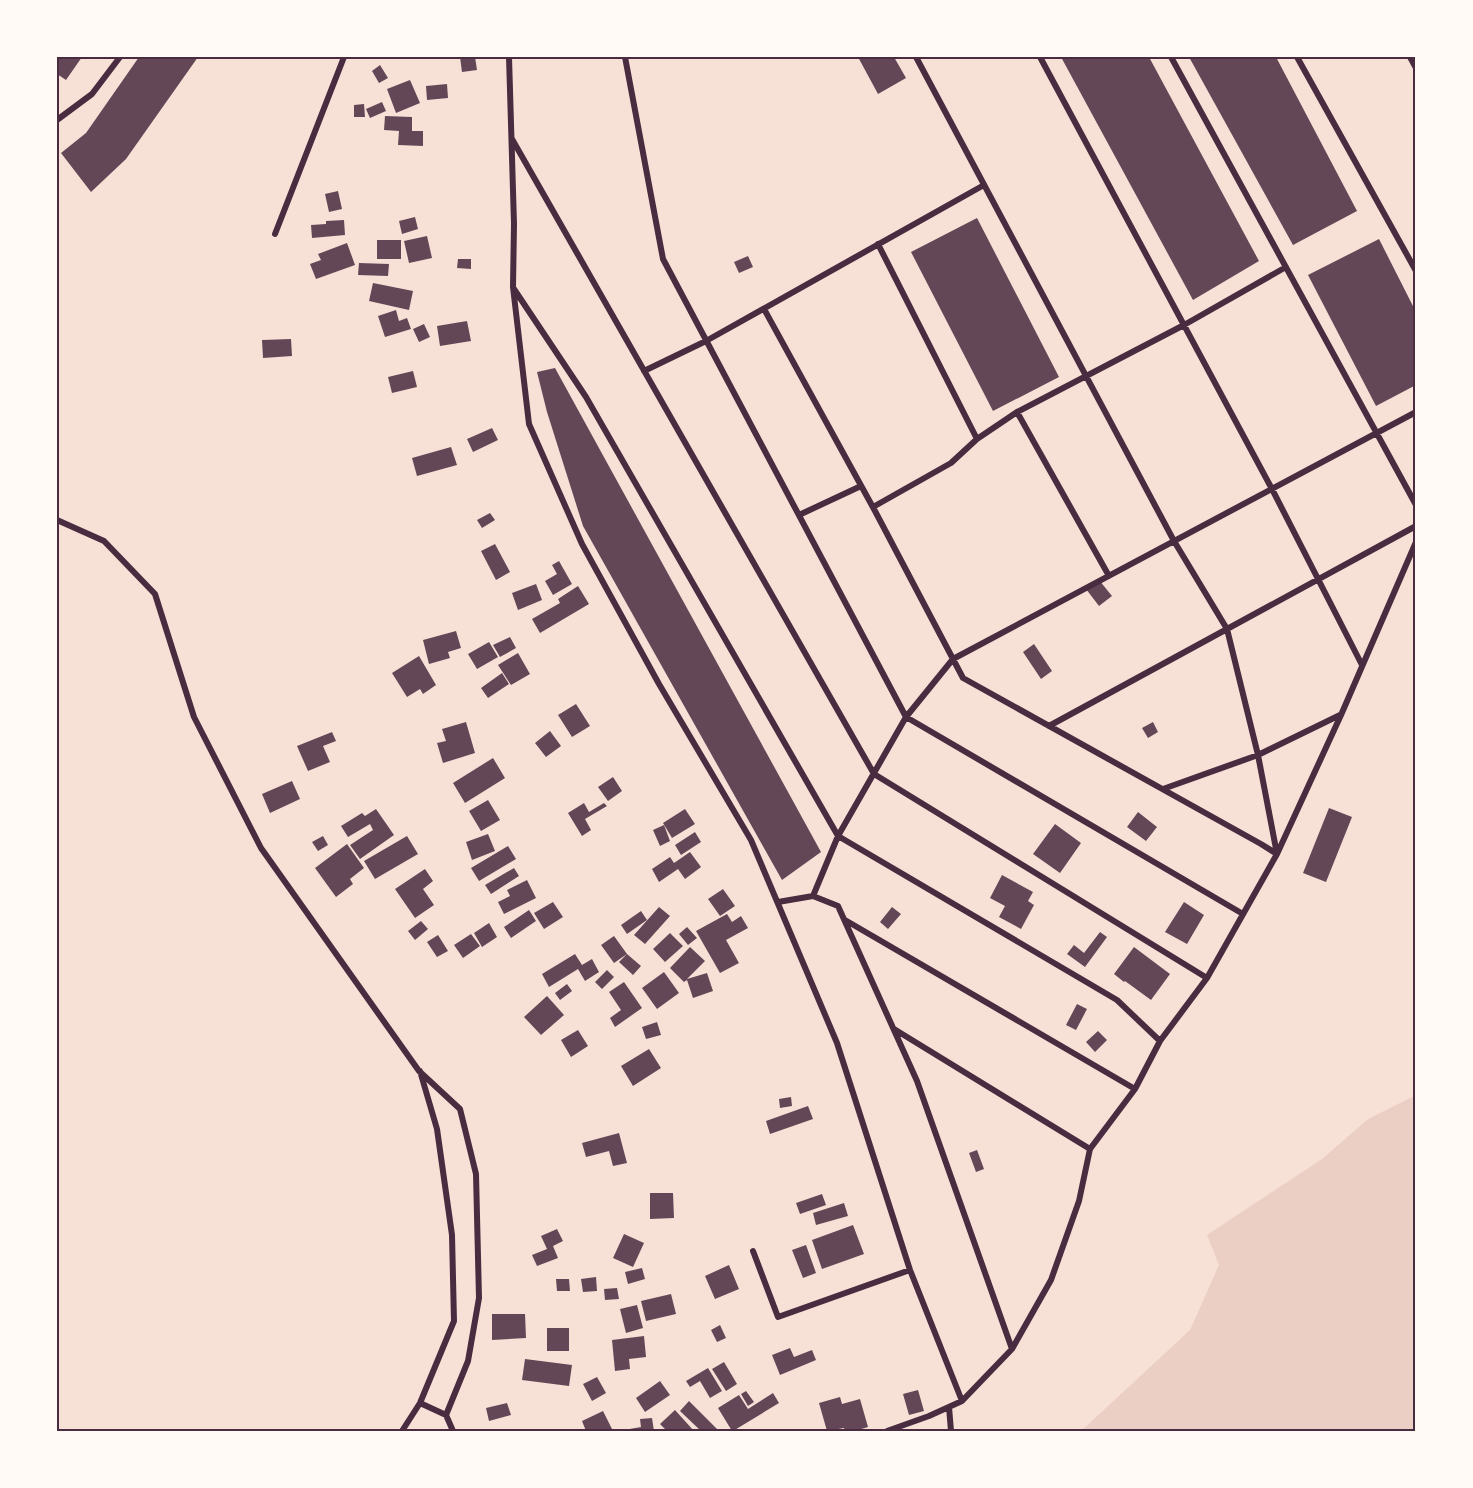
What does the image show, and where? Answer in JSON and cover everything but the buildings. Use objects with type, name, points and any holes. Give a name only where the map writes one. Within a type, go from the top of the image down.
[{"type":"street","points":[[57,120],[92,94],[120,57]]},
{"type":"street","points":[[275,234],[344,57]]},
{"type":"street","points":[[509,57],[514,224],[513,287],[529,424],[582,544],[659,684],[751,840],[837,1042],[910,1270],[962,1401]]},
{"type":"street","points":[[625,57],[663,259],[906,717],[1243,914]]},
{"type":"street","points":[[916,57],[1174,541],[1227,629],[1258,755],[1277,854]]},
{"type":"street","points":[[1040,57],[1272,489],[1362,665]]},
{"type":"street","points":[[1171,57],[1416,505]]},
{"type":"street","points":[[1297,57],[1416,271]]},
{"type":"street","points":[[1410,57],[1416,68]]},
{"type":"street","points":[[511,139],[874,774],[1207,978]]},
{"type":"street","points":[[644,370],[764,309],[984,185]]},
{"type":"street","points":[[878,244],[977,439]]},
{"type":"street","points":[[873,507],[951,462],[977,439],[1017,412],[1184,325],[1286,267]]},
{"type":"street","points":[[513,287],[586,397],[838,836],[1118,1000],[1160,1041]]},
{"type":"street","points":[[764,309],[873,507],[963,678],[1277,854]]},
{"type":"street","points":[[1017,412],[1109,576]]},
{"type":"street","points":[[813,896],[838,836],[906,717],[953,659],[1416,412]]},
{"type":"street","points":[[799,515],[861,486]]},
{"type":"street","points":[[57,520],[104,541],[155,594],[194,717],[261,848],[420,1071],[460,1109],[476,1174],[479,1298],[468,1361],[446,1415]]},
{"type":"street","points":[[1049,726],[1416,526]]},
{"type":"street","points":[[887,1431],[962,1401],[1012,1349],[1051,1280],[1079,1201],[1090,1149],[1135,1089],[1160,1041],[1207,978],[1277,854],[1341,715],[1416,542]]},
{"type":"street","points":[[1163,789],[1258,755],[1341,715]]},
{"type":"street","points":[[778,902],[813,896],[838,906],[917,1081],[1012,1349]]},
{"type":"street","points":[[845,920],[1135,1089]]},
{"type":"street","points":[[893,1029],[1090,1149]]},
{"type":"street","points":[[402,1431],[420,1403],[454,1321],[452,1236],[437,1129],[420,1071]]},
{"type":"street","points":[[753,1251],[778,1317],[910,1270]]},
{"type":"street","points":[[420,1403],[446,1415],[453,1431]]},
{"type":"street","points":[[949,1407],[951,1431]]},
{"type":"shaded area","points":[[1416,1095],[1416,1420],[1412,1431],[1081,1431],[1190,1330],[1219,1265],[1207,1235],[1322,1159],[1368,1119]]}]
